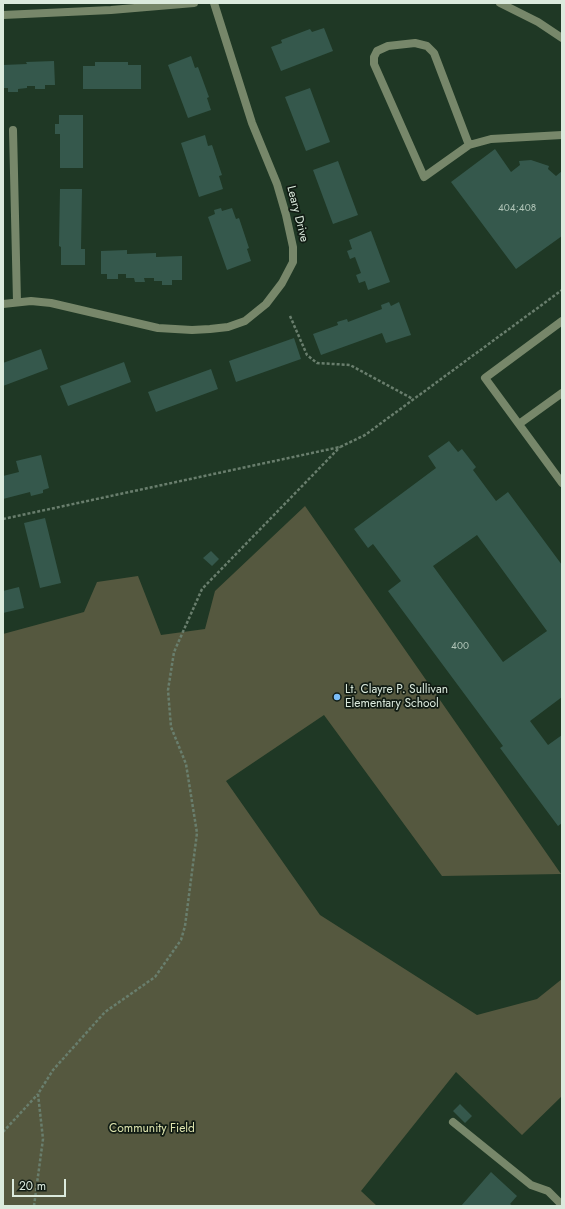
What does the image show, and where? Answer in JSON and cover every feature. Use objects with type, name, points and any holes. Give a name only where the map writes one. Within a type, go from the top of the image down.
[{"type":"street","points":[[3,15],[110,7],[194,3]]},
{"type":"street","name":"Leary Drive","points":[[3,304],[16,302],[51,303],[158,328],[192,330],[210,329],[228,327],[245,320],[266,304],[282,283],[293,262],[293,247],[286,215],[277,184],[252,123],[214,3]]},
{"type":"street","points":[[500,3],[538,22],[562,38]]},
{"type":"street","points":[[469,145],[434,53],[427,46],[415,43],[388,46],[377,51],[374,57],[374,64],[424,177],[469,145],[491,139],[562,135]]},
{"type":"street","points":[[13,130],[16,302]]},
{"type":"street","points":[[562,321],[485,378],[562,483]]},
{"type":"street","points":[[518,424],[562,393]]},
{"type":"street","points":[[453,1122],[531,1186],[548,1191],[562,1205]]},
{"type":"path","points":[[3,519],[340,446],[365,435],[562,290]]},
{"type":"path","points":[[290,316],[307,355],[316,363],[350,365],[413,399]]},
{"type":"path","points":[[3,1132],[38,1094],[53,1070],[105,1012],[155,977],[181,940],[185,926],[197,833],[186,764],[171,727],[168,690],[174,652],[202,589],[340,446]]},
{"type":"path","points":[[34,1206],[43,1138],[38,1094]]},
{"type":"green space","name":"Community Field","points":[[305,506],[561,874],[442,876],[324,715],[226,781],[320,915],[477,1015],[537,999],[562,979],[562,1096],[522,1135],[456,1072],[361,1191],[377,1206],[3,1206],[3,634],[84,612],[97,582],[138,576],[161,635],[205,629],[215,591]]},
{"type":"building","points":[[324,28],[333,51],[281,71],[271,47],[282,43],[281,40],[310,29],[312,32]]},
{"type":"building","points":[[191,56],[195,68],[198,67],[209,97],[207,98],[211,110],[188,118],[168,65]]},
{"type":"building","points":[[54,61],[55,85],[45,85],[45,89],[35,89],[35,86],[27,86],[27,88],[18,89],[18,92],[8,92],[8,88],[3,88],[3,65]]},
{"type":"building","points":[[95,62],[128,62],[128,65],[141,65],[141,89],[83,89],[83,66],[95,66]]},
{"type":"building","points":[[310,88],[330,142],[306,151],[285,97]]},
{"type":"building","points":[[59,115],[83,115],[83,168],[60,168],[60,134],[55,134],[55,124],[59,124]]},
{"type":"building","points":[[205,135],[208,146],[212,145],[222,175],[219,176],[223,189],[199,197],[181,143]]},
{"type":"building","points":[[495,149],[511,172],[520,165],[519,161],[531,160],[549,166],[548,169],[556,176],[562,171],[562,236],[516,269],[451,182]]},
{"type":"building","points":[[338,161],[358,215],[333,224],[313,170]]},
{"type":"building","points":[[60,189],[82,189],[81,249],[85,249],[85,265],[61,265],[61,247],[59,246]]},
{"type":"building","points":[[221,208],[222,211],[232,208],[236,219],[239,218],[249,248],[247,249],[251,261],[227,270],[208,217],[215,214],[214,210]]},
{"type":"building","points":[[371,231],[390,282],[368,290],[365,281],[359,283],[356,275],[361,273],[355,257],[350,259],[347,251],[352,249],[349,240]]},
{"type":"building","points":[[127,250],[127,254],[156,253],[156,257],[182,256],[182,280],[172,280],[172,285],[162,285],[162,281],[154,281],[154,278],[144,278],[145,282],[135,282],[134,278],[126,278],[126,274],[118,274],[118,279],[107,279],[107,274],[101,274],[101,251]]},
{"type":"building","points":[[389,302],[391,306],[399,302],[411,335],[386,343],[382,333],[321,355],[313,334],[338,325],[337,322],[347,319],[348,322],[382,309],[381,305]]},
{"type":"building","points":[[294,338],[301,359],[236,382],[229,361]]},
{"type":"building","points":[[41,349],[48,369],[3,386],[3,363]]},
{"type":"building","points":[[124,362],[131,382],[68,406],[60,386]]},
{"type":"building","points":[[211,369],[218,389],[156,412],[148,392]]},
{"type":"building","points":[[449,441],[458,452],[462,449],[476,467],[473,470],[496,501],[508,492],[562,565],[562,697],[530,721],[548,745],[562,735],[562,823],[558,826],[500,748],[503,746],[388,591],[401,581],[373,544],[368,548],[354,529],[436,468],[428,456]],"holes":[[[477,535],[547,631],[503,662],[433,566]]]},
{"type":"building","points":[[41,455],[49,488],[43,490],[43,493],[31,496],[30,492],[3,499],[3,476],[19,472],[16,461]]},
{"type":"building","points":[[45,518],[61,583],[40,588],[24,523]]},
{"type":"building","points":[[211,551],[219,559],[212,566],[203,558]]},
{"type":"building","points":[[19,587],[24,608],[3,613],[3,591]]},
{"type":"building","points":[[460,1104],[472,1116],[465,1123],[453,1111]]},
{"type":"building","points":[[491,1172],[517,1196],[510,1204],[513,1206],[461,1206]]},
{"type":"place","name":"Lt. Clayre P. Sullivan Elementary School","points":[[337,697]]}]
